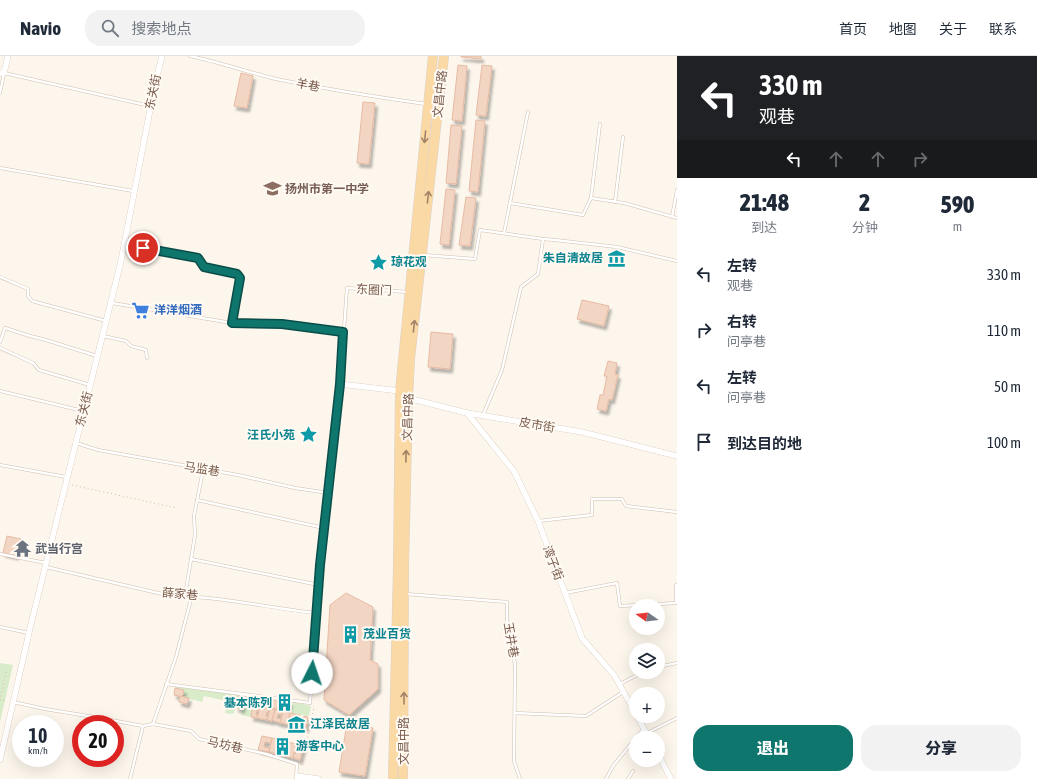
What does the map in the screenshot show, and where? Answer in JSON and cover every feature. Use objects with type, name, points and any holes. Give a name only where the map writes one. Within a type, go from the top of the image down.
[{"type":"main road","name":"文昌中路","points":[[393,779],[400,391],[433,56]]},
{"type":"main road","name":"文昌中路","points":[[404,779],[404,593],[410,359],[444,56]]},
{"type":"street","points":[[2,73],[8,56]]},
{"type":"street","name":"东关街","points":[[0,760],[29,633],[124,244],[150,106],[162,56]]},
{"type":"street","points":[[340,384],[400,391]]},
{"type":"street","name":"皮市街","points":[[400,391],[408,398],[467,412],[582,432],[677,456]]},
{"type":"street","name":"湾子街","points":[[467,412],[514,471],[538,521],[582,638],[614,675],[629,701]]},
{"type":"street","points":[[665,767],[671,779]]},
{"type":"street","points":[[297,778],[319,779]]},
{"type":"lane","name":"羊巷","points":[[190,56],[215,61],[274,78],[354,94],[428,104]]},
{"type":"lane","points":[[0,93],[2,73],[150,106]]},
{"type":"lane","points":[[504,233],[528,112]]},
{"type":"lane","points":[[510,203],[583,215],[591,198],[600,124]]},
{"type":"lane","points":[[615,202],[623,137]]},
{"type":"lane","points":[[0,168],[134,191]]},
{"type":"lane","points":[[672,217],[677,190]]},
{"type":"lane","points":[[591,198],[615,202],[677,218]]},
{"type":"lane","points":[[422,255],[475,259],[480,230],[616,247],[677,261]]},
{"type":"lane","points":[[482,415],[502,370],[521,287],[538,274],[543,239]]},
{"type":"lane","points":[[124,244],[198,258],[204,267],[237,274],[240,278],[232,323]]},
{"type":"lane","points":[[0,277],[28,289],[28,296],[32,301],[106,321]]},
{"type":"lane","name":"东圈门","points":[[310,703],[316,613],[340,384],[347,288],[409,292]]},
{"type":"lane","points":[[110,303],[232,323],[282,324],[343,332]]},
{"type":"lane","points":[[0,342],[5,328],[97,356]]},
{"type":"lane","points":[[102,336],[126,341],[131,346],[146,350],[147,358]]},
{"type":"lane","points":[[0,348],[33,363],[39,370],[90,385]]},
{"type":"lane","points":[[0,391],[84,411]]},
{"type":"lane","name":"马监巷","points":[[76,443],[98,450],[328,493]]},
{"type":"lane","points":[[0,465],[68,477]]},
{"type":"lane","points":[[185,596],[195,535],[194,516],[203,470]]},
{"type":"lane","points":[[538,521],[592,515],[592,499],[622,499],[626,506],[677,512]]},
{"type":"lane","points":[[197,500],[324,528]]},
{"type":"lane","name":"薛家巷","points":[[0,554],[171,596],[218,598],[278,609],[316,613]]},
{"type":"lane","points":[[191,560],[319,585]]},
{"type":"lane","points":[[564,593],[617,583],[620,606],[676,602],[677,585]]},
{"type":"lane","name":"玉井巷","points":[[404,593],[507,602],[507,631],[515,664],[514,761],[520,779]]},
{"type":"lane","points":[[153,724],[176,657],[192,596]]},
{"type":"lane","points":[[0,627],[29,633]]},
{"type":"lane","points":[[665,666],[677,663]]},
{"type":"lane","points":[[619,684],[629,679]]},
{"type":"lane","points":[[166,684],[310,703]]},
{"type":"lane","points":[[515,713],[586,716],[624,692]]},
{"type":"lane","name":"马坊巷","points":[[13,702],[143,726],[153,724],[191,731],[199,739],[266,754],[297,764],[297,778]]},
{"type":"lane","points":[[651,731],[677,718]]},
{"type":"lane","points":[[130,779],[143,726]]},
{"type":"lane","points":[[606,779],[613,766],[629,750]]},
{"type":"lane","points":[[628,779],[632,771]]},
{"type":"path","points":[[66,484],[177,508]]},
{"type":"path","points":[[5,700],[0,700],[6,672]]},
{"type":"path","points":[[0,682],[4,683]]},
{"type":"path","points":[[297,778],[300,773],[314,707],[310,703]]},
{"type":"green space","points":[[0,663],[13,665],[0,722]]},
{"type":"green space","points":[[175,688],[239,694],[236,708],[233,714],[225,713],[227,701],[204,696],[202,702],[182,697],[184,690]]},
{"type":"green space","points":[[245,696],[263,698],[261,707],[253,706],[251,717],[241,715]]},
{"type":"green space","points":[[293,702],[311,706],[309,716],[290,713]]},
{"type":"building","points":[[481,56],[481,59],[461,57]]},
{"type":"building","points":[[458,65],[467,66],[462,121],[452,120]]},
{"type":"building","points":[[482,65],[492,66],[486,116],[476,115]]},
{"type":"building","points":[[241,73],[253,76],[247,108],[234,106]]},
{"type":"building","points":[[363,102],[375,103],[369,164],[357,163]]},
{"type":"building","points":[[476,120],[485,121],[478,192],[469,191]]},
{"type":"building","points":[[451,125],[462,126],[456,184],[446,183]]},
{"type":"building","points":[[446,189],[455,190],[449,245],[440,244]]},
{"type":"building","points":[[466,197],[476,198],[470,246],[459,245]]},
{"type":"building","points":[[582,300],[609,306],[604,326],[577,319]]},
{"type":"building","points":[[431,332],[453,334],[450,369],[428,367]]},
{"type":"building","points":[[608,361],[617,363],[615,374],[618,375],[612,400],[609,399],[606,411],[597,409],[600,395],[603,395],[607,376],[604,376]]},
{"type":"building","points":[[7,536],[21,539],[16,556],[3,553]]},
{"type":"building","name":"茂业百货","points":[[346,593],[373,607],[370,660],[378,664],[378,689],[349,715],[324,700],[330,605]]},
{"type":"building","points":[[175,688],[184,690],[182,697],[174,695]]},
{"type":"building","points":[[239,694],[245,696],[242,709],[236,708]]},
{"type":"building","points":[[180,696],[189,698],[187,704],[179,702]]},
{"type":"building","name":"基本陈列","points":[[263,696],[290,702],[288,711],[261,706]]},
{"type":"building","points":[[253,705],[260,707],[259,710],[257,710],[257,718],[251,717]]},
{"type":"building","points":[[260,707],[270,709],[269,712],[267,712],[267,720],[257,718]]},
{"type":"building","points":[[270,709],[275,710],[272,721],[267,720]]},
{"type":"building","points":[[275,710],[283,711],[282,715],[278,714],[277,718],[281,719],[280,723],[272,720]]},
{"type":"building","points":[[283,711],[290,713],[287,724],[280,723]]},
{"type":"building","points":[[290,713],[300,715],[297,726],[287,724],[288,721],[293,722],[294,718],[289,716]]},
{"type":"building","points":[[304,716],[308,717],[306,728],[302,727]]},
{"type":"building","points":[[347,723],[373,728],[365,776],[339,772]]},
{"type":"building","points":[[262,736],[272,738],[271,743],[265,742],[264,747],[270,748],[269,752],[258,750]]},
{"type":"building","name":"游客中心","points":[[272,738],[296,744],[293,758],[269,752]]},
{"type":"building","points":[[298,744],[304,745],[300,760],[293,758]]},
{"type":"place","name":"扬州市第一中学","points":[[272,189]]},
{"type":"place","name":"朱自清故居","points":[[616,258]]},
{"type":"place","name":"琼花观","points":[[378,262]]},
{"type":"place","name":"洋洋烟酒","points":[[141,310]]},
{"type":"place","name":"汪氏小苑","points":[[308,435]]},
{"type":"place","name":"武当行宫","points":[[22,549]]},
{"type":"place","name":"茂业百货","points":[[350,634]]},
{"type":"place","name":"基本陈列","points":[[285,703]]},
{"type":"place","name":"江泽民故居","points":[[297,724]]},
{"type":"place","name":"游客中心","points":[[283,746]]},
{"type":"route","points":[[143,248],[198,258],[204,267],[237,274],[240,278],[232,323],[282,324],[343,332],[340,384],[320,565],[312,673]]}]
